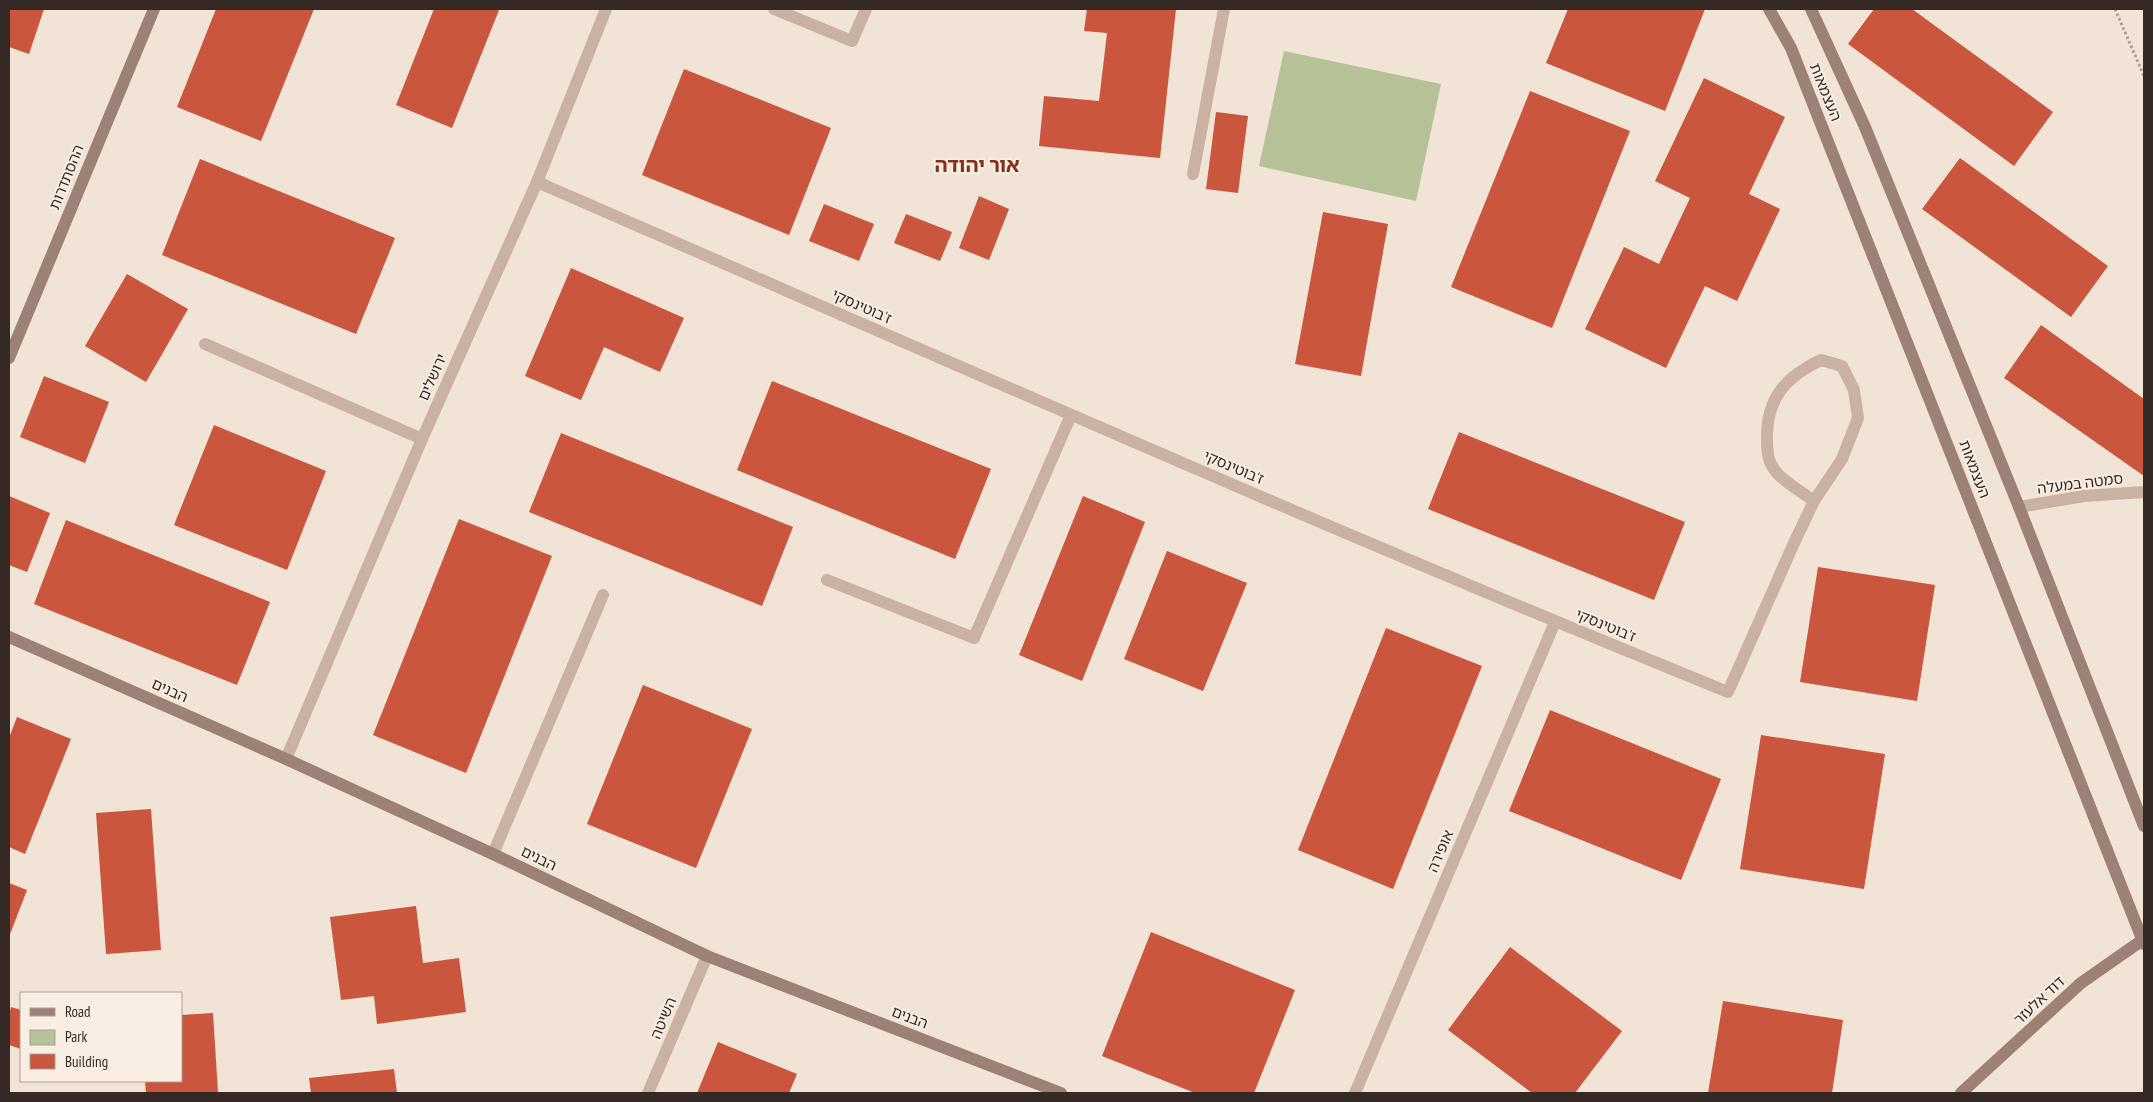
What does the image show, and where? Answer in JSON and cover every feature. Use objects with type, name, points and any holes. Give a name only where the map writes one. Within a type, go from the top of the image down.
[{"type":"main road","name":"ההסתדרות","points":[[9,358],[13,338],[154,9]]},
{"type":"main road","name":"העצמאות","points":[[1769,9],[1795,57],[2144,941]]},
{"type":"main road","name":"העצמאות","points":[[1811,9],[1865,128],[2019,507],[2144,826]]},
{"type":"main road","name":"הבנים","points":[[9,638],[286,759],[493,854],[707,956],[1061,1093]]},
{"type":"main road","name":"דוד אלעזר","points":[[1962,1093],[2081,983],[2144,941]]},
{"type":"street","name":"ירושלים","points":[[286,759],[422,439],[537,182],[606,9]]},
{"type":"street","points":[[774,9],[852,42],[866,9]]},
{"type":"street","points":[[1193,174],[1224,9]]},
{"type":"street","name":"ז'בוטינסקי","points":[[537,182],[1071,415],[1555,622],[1728,692],[1814,501],[1842,459],[1858,418],[1854,390],[1842,366],[1821,360],[1804,368],[1785,385],[1771,406],[1766,427],[1767,455],[1777,472],[1814,501]]},
{"type":"street","points":[[205,344],[422,439]]},
{"type":"street","points":[[827,580],[974,638],[1071,415]]},
{"type":"street","name":"סמטה במעלה","points":[[2019,507],[2084,496],[2144,492]]},
{"type":"street","points":[[493,854],[603,595]]},
{"type":"street","name":"אופירה","points":[[1355,1093],[1555,622]]},
{"type":"street","name":"השיטה","points":[[648,1093],[707,956]]},
{"type":"path","points":[[2115,9],[2144,76]]},
{"type":"green space","points":[[1284,51],[1441,84],[1416,201],[1259,166]]},
{"type":"building","points":[[9,9],[44,9],[29,54],[9,47]]},
{"type":"building","points":[[216,9],[314,9],[261,141],[177,107]]},
{"type":"building","points":[[434,9],[499,10],[452,128],[396,105]]},
{"type":"building","points":[[1087,9],[1176,9],[1160,158],[1039,146],[1044,96],[1099,101],[1107,33],[1084,31]]},
{"type":"building","points":[[1568,9],[1705,9],[1665,111],[1546,63]]},
{"type":"building","points":[[1874,9],[1912,9],[2053,112],[2014,166],[1848,44]]},
{"type":"building","points":[[684,69],[831,128],[789,235],[642,175]]},
{"type":"building","points":[[1704,78],[1785,117],[1749,194],[1780,209],[1737,301],[1705,286],[1666,368],[1585,329],[1624,247],[1659,264],[1690,198],[1655,181]]},
{"type":"building","points":[[1530,91],[1630,131],[1552,328],[1451,287]]},
{"type":"building","points":[[1216,112],[1248,116],[1238,193],[1206,189]]},
{"type":"building","points":[[1960,158],[2108,266],[2071,317],[1922,209]]},
{"type":"building","points":[[200,159],[395,238],[356,334],[162,255]]},
{"type":"building","points":[[979,196],[1009,209],[989,260],[959,248]]},
{"type":"building","points":[[824,204],[874,224],[859,261],[809,241]]},
{"type":"building","points":[[1323,212],[1388,224],[1361,376],[1295,364]]},
{"type":"building","points":[[906,214],[952,232],[940,261],[894,243]]},
{"type":"building","points":[[571,268],[684,318],[660,372],[604,347],[581,400],[525,376]]},
{"type":"building","points":[[127,274],[188,309],[146,382],[85,346]]},
{"type":"building","points":[[2041,325],[2144,399],[2144,476],[2004,378]]},
{"type":"building","points":[[44,376],[109,402],[85,463],[20,437]]},
{"type":"building","points":[[772,381],[991,469],[955,559],[737,470]]},
{"type":"building","points":[[214,425],[326,471],[287,570],[174,525]]},
{"type":"building","points":[[1459,432],[1685,522],[1654,600],[1428,509]]},
{"type":"building","points":[[561,433],[793,527],[762,606],[529,512]]},
{"type":"building","points":[[9,496],[50,513],[27,572],[9,565]]},
{"type":"building","points":[[1083,496],[1145,522],[1082,681],[1019,655]]},
{"type":"building","points":[[459,519],[552,556],[466,773],[373,735]]},
{"type":"building","points":[[66,520],[270,602],[237,685],[34,604]]},
{"type":"building","points":[[1167,551],[1247,583],[1203,691],[1124,659]]},
{"type":"building","points":[[1818,567],[1935,585],[1917,701],[1800,682]]},
{"type":"building","points":[[1386,628],[1482,666],[1393,889],[1298,850]]},
{"type":"building","points":[[643,685],[752,729],[696,868],[587,824]]},
{"type":"building","points":[[1550,710],[1721,779],[1681,880],[1509,811]]},
{"type":"building","points":[[17,717],[71,739],[25,854],[9,847],[9,738]]},
{"type":"building","points":[[1761,735],[1885,754],[1864,889],[1740,869]]},
{"type":"building","points":[[151,809],[161,950],[106,954],[96,813]]},
{"type":"building","points":[[9,883],[27,890],[9,937]]},
{"type":"building","points":[[416,906],[423,963],[459,958],[466,1012],[377,1024],[374,996],[341,1000],[330,917]]},
{"type":"building","points":[[1151,932],[1295,990],[1254,1093],[1195,1093],[1102,1056]]},
{"type":"building","points":[[1510,947],[1622,1031],[1575,1093],[1532,1093],[1448,1030]]},
{"type":"building","points":[[1723,1001],[1843,1020],[1832,1093],[1708,1093]]},
{"type":"building","points":[[11,1007],[20,1010],[20,1049],[9,1045],[9,1014]]},
{"type":"building","points":[[213,1013],[218,1093],[146,1093],[145,1082],[182,1082],[182,1015]]},
{"type":"building","points":[[718,1042],[797,1074],[789,1093],[697,1093]]},
{"type":"building","points":[[394,1069],[397,1093],[311,1093],[309,1078]]},
{"type":"district","name":"אור יהודה","points":[[977,165]]}]
